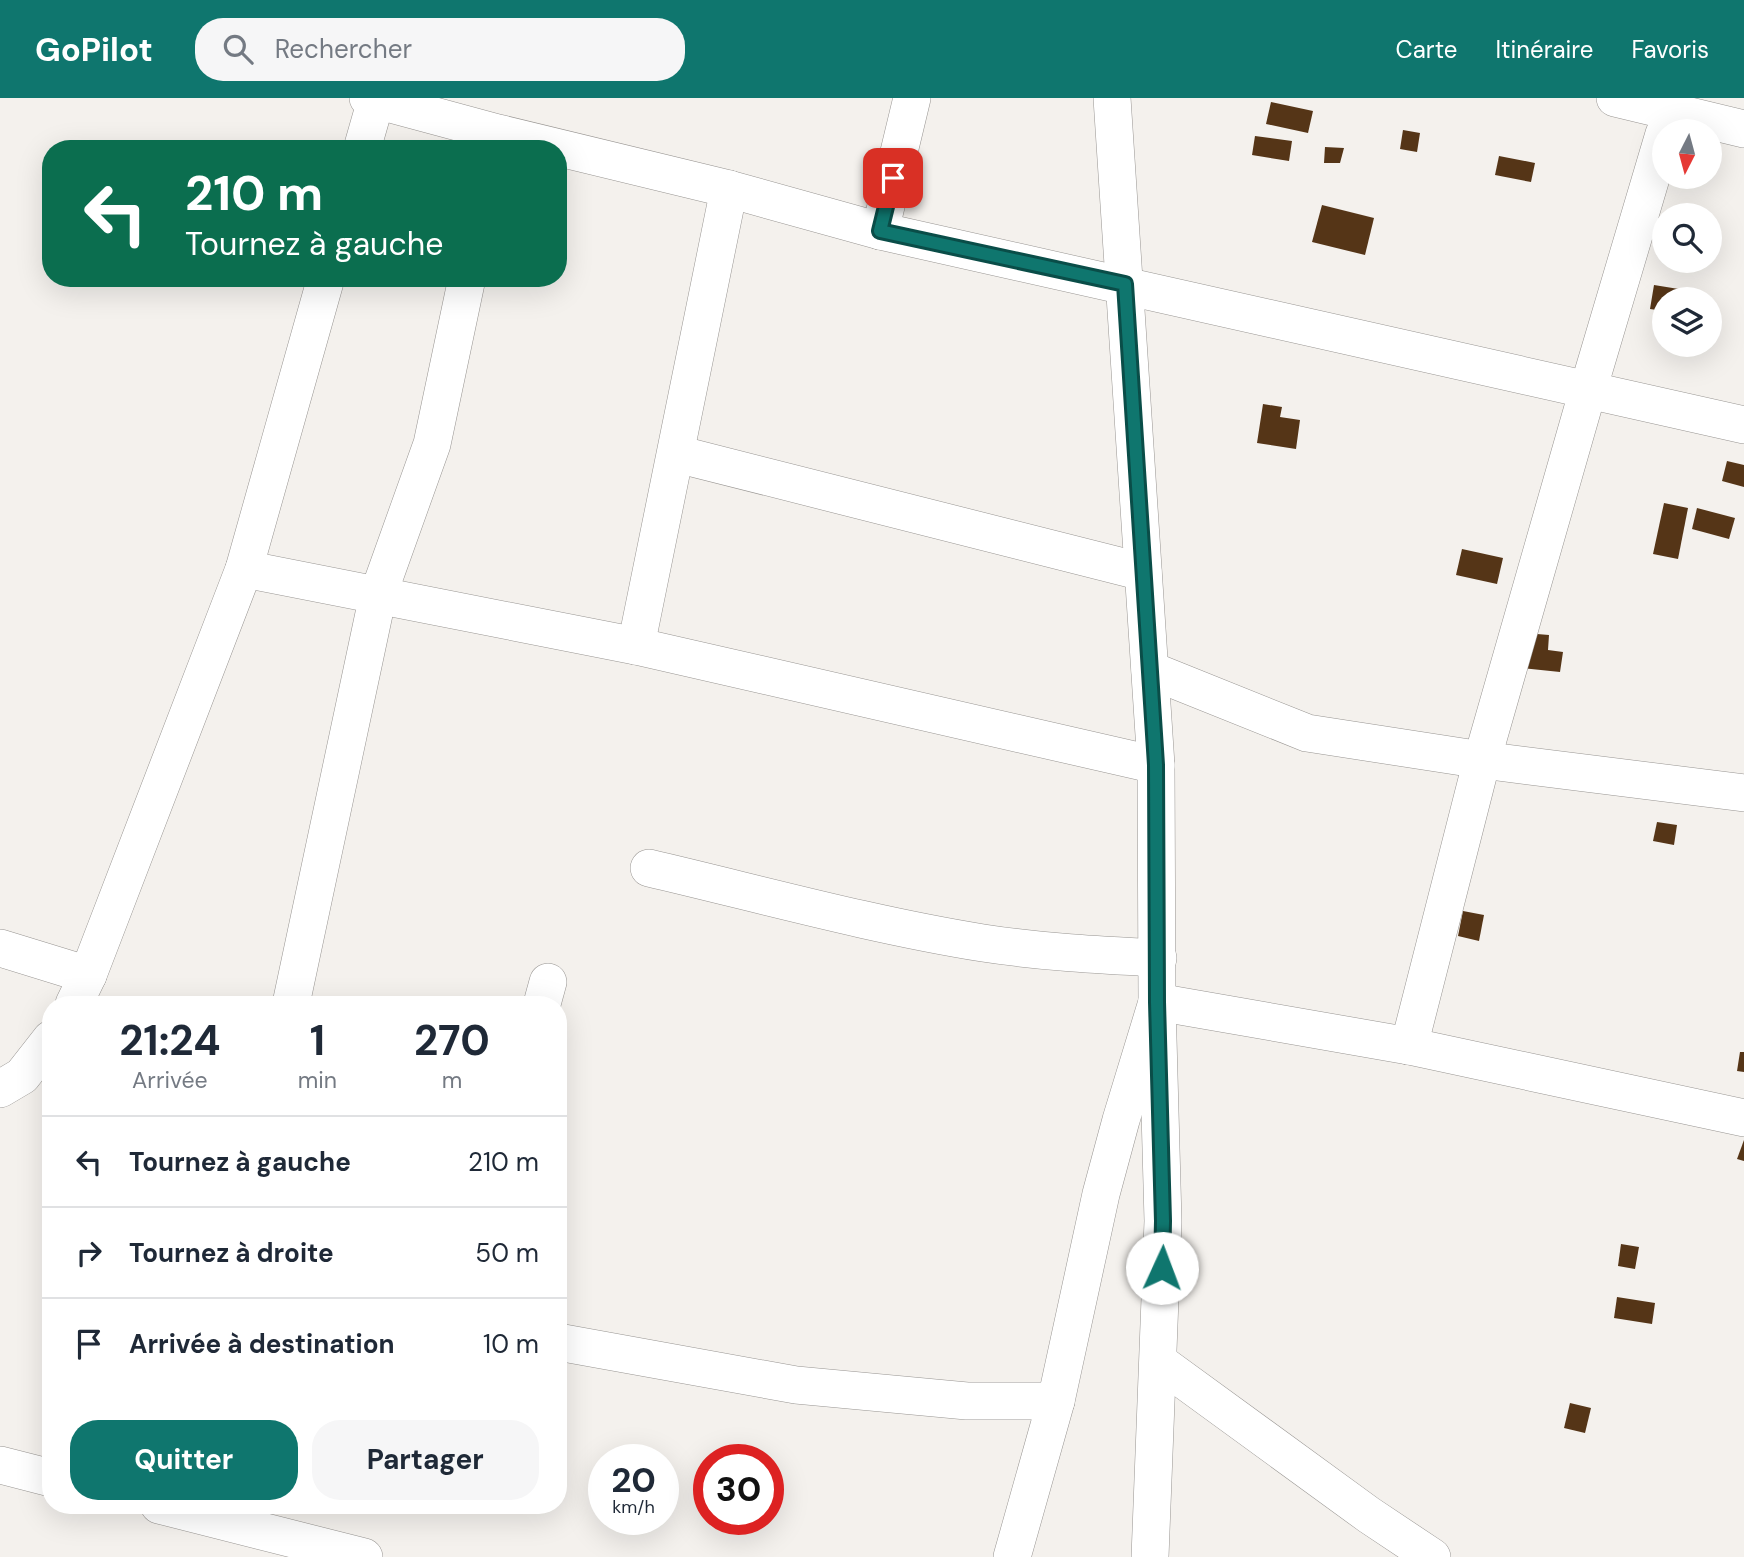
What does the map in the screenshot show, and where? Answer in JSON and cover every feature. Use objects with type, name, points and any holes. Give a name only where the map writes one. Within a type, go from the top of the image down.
[{"type":"street","points":[[880,231],[912,98]]},
{"type":"street","points":[[1112,98],[1156,765],[1157,1002],[1163,1221],[1150,1557]]},
{"type":"street","points":[[1615,98],[1669,119]]},
{"type":"street","points":[[364,140],[372,99],[437,106],[495,140]]},
{"type":"street","points":[[1722,127],[1744,130]]},
{"type":"street","points":[[567,155],[729,189],[880,231],[1744,425]]},
{"type":"street","points":[[1409,1046],[1482,760],[1652,176]]},
{"type":"street","points":[[636,646],[729,189]]},
{"type":"street","points":[[0,948],[81,990],[244,569],[323,287]]},
{"type":"street","points":[[293,996],[378,595],[432,444],[465,287]]},
{"type":"street","points":[[677,454],[1143,572]]},
{"type":"street","points":[[244,569],[636,646],[1156,765]]},
{"type":"street","points":[[1150,670],[1307,733],[1482,760],[1744,793]]},
{"type":"street","points":[[649,869],[982,943],[1073,954],[1158,958]]},
{"type":"street","points":[[1157,1002],[1409,1046],[1744,1118]]},
{"type":"street","points":[[1013,1557],[1056,1401],[1101,1194],[1157,1002]]},
{"type":"street","points":[[0,1089],[22,1076],[42,1050]]},
{"type":"street","points":[[567,1344],[796,1385],[967,1401],[1056,1401]]},
{"type":"street","points":[[1159,1362],[1369,1515],[1432,1557]]},
{"type":"street","points":[[0,1465],[42,1476]]},
{"type":"street","points":[[199,1514],[364,1557]]},
{"type":"building","points":[[1271,102],[1313,111],[1308,133],[1266,124]]},
{"type":"building","points":[[1403,130],[1420,133],[1417,152],[1400,149]]},
{"type":"building","points":[[1255,136],[1292,141],[1289,161],[1252,155]]},
{"type":"building","points":[[1325,147],[1344,148],[1340,163],[1324,163]]},
{"type":"building","points":[[1499,156],[1535,163],[1531,182],[1495,175]]},
{"type":"building","points":[[1322,205],[1374,218],[1365,255],[1312,242]]},
{"type":"building","points":[[1263,404],[1282,407],[1280,417],[1300,420],[1296,449],[1257,443]]},
{"type":"building","points":[[1727,461],[1744,465],[1744,487],[1722,481]]},
{"type":"building","points":[[1664,503],[1688,508],[1678,559],[1653,554]]},
{"type":"building","points":[[1697,508],[1735,518],[1729,539],[1692,529]]},
{"type":"building","points":[[1462,549],[1503,558],[1497,584],[1456,575]]},
{"type":"building","points":[[1525,633],[1549,635],[1548,650],[1563,652],[1560,672],[1521,668]]},
{"type":"building","points":[[1657,822],[1677,825],[1674,845],[1653,841]]},
{"type":"building","points":[[1463,911],[1484,915],[1479,941],[1458,936]]},
{"type":"building","points":[[1740,1052],[1744,1052],[1744,1072],[1737,1071]]},
{"type":"building","points":[[1744,1140],[1744,1161],[1737,1159]]},
{"type":"building","points":[[1621,1244],[1639,1247],[1635,1269],[1618,1266]]},
{"type":"building","points":[[1617,1297],[1655,1303],[1652,1324],[1614,1318]]},
{"type":"building","points":[[1570,1403],[1591,1408],[1585,1433],[1564,1428]]},
{"type":"route","points":[[893,178],[880,231],[1125,284],[1156,765],[1162,1268]]}]
